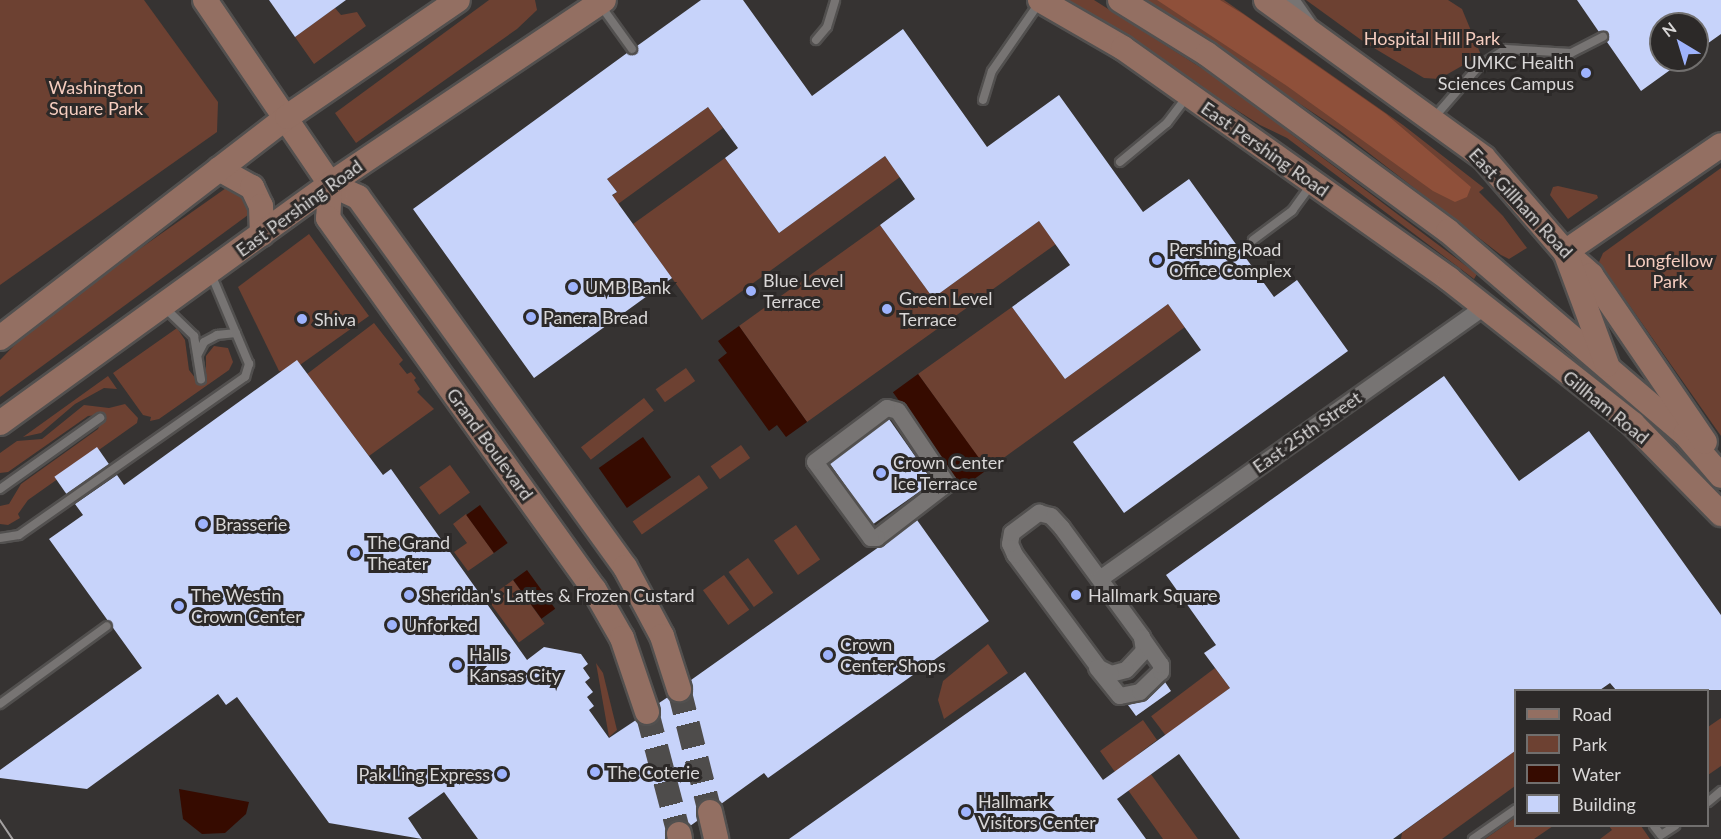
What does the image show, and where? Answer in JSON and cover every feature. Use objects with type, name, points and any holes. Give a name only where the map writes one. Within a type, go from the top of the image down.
[{"type":"main road","points":[[205,0],[287,117],[330,184]]},
{"type":"main road","points":[[0,338],[287,117],[458,0]]},
{"type":"main road","name":"East Pershing Road","points":[[1041,0],[1123,48],[1312,182],[1483,308]]},
{"type":"main road","points":[[1120,0],[1207,54],[1448,231],[1515,287]]},
{"type":"main road","points":[[1266,0],[1314,33]]},
{"type":"main road","name":"East Pershing Road","points":[[0,423],[330,184],[600,1]]},
{"type":"main road","name":"East Gillham Road","points":[[1314,33],[1484,158],[1565,252],[1591,275],[1721,466]]},
{"type":"main road","points":[[1633,424],[1609,371],[1565,252],[1721,144]]},
{"type":"main road","points":[[219,169],[252,186],[261,206],[262,234]]},
{"type":"main road","name":"Grand Boulevard","points":[[647,712],[622,638],[594,590],[328,218],[330,184],[358,197],[625,567],[662,636],[679,689]]},
{"type":"main road","name":"East 25th Street","points":[[1483,308],[1515,287]]},
{"type":"main road","name":"Gillham Road","points":[[1515,287],[1609,371],[1685,434],[1721,476]]},
{"type":"main road","name":"Gillham Road","points":[[1483,308],[1633,424],[1721,514]]},
{"type":"main road","points":[[710,812],[716,839]]},
{"type":"street","points":[[1291,0],[1314,33]]},
{"type":"street","name":"East 25th Street","points":[[1100,579],[1483,308]]},
{"type":"street","points":[[887,408],[893,408],[947,484],[877,538],[866,536],[815,462],[887,408]]},
{"type":"street","points":[[1039,513],[1051,516],[1142,637],[1161,665],[1161,672],[1131,697],[1120,696],[1113,690],[1015,555],[1010,544],[1012,533],[1030,516],[1039,513]]},
{"type":"street","points":[[1088,655],[1111,674],[1126,670],[1144,651],[1142,637]]},
{"type":"lane","points":[[816,40],[827,27],[835,0]]},
{"type":"lane","points":[[983,100],[992,72],[1041,0]]},
{"type":"lane","points":[[600,1],[632,49]]},
{"type":"lane","points":[[1432,120],[1478,67],[1506,49],[1571,53],[1603,37]]},
{"type":"lane","points":[[1120,162],[1167,123],[1188,94]]},
{"type":"lane","points":[[1253,240],[1301,202],[1312,182]]},
{"type":"lane","points":[[0,538],[19,535],[245,377],[249,364],[210,273]]},
{"type":"lane","points":[[163,307],[195,336],[201,379]]},
{"type":"lane","points":[[198,354],[204,342],[217,335],[236,333]]},
{"type":"lane","points":[[1,488],[100,418]]},
{"type":"lane","points":[[0,704],[107,626]]},
{"type":"lane","points":[[1709,800],[1721,791]]},
{"type":"lane","points":[[1473,839],[1514,810]]},
{"type":"green space","name":"Washington Square Park","points":[[0,0],[144,0],[218,102],[217,132],[0,285]]},
{"type":"green space","points":[[489,0],[535,0],[537,10],[517,29],[356,143],[335,113]]},
{"type":"green space","points":[[1065,0],[1094,0],[1268,112],[1291,134],[1477,274],[1474,279],[1287,138],[1260,125]]},
{"type":"green space","points":[[1144,0],[1224,0],[1403,125],[1484,188],[1479,192],[1503,216],[1527,248],[1509,259],[1501,255],[1339,130]]},
{"type":"green space","name":"Hospital Hill Park","points":[[1306,0],[1448,0],[1462,9],[1481,55],[1439,79],[1424,78],[1364,42]]},
{"type":"green space","points":[[335,8],[341,15],[357,12],[366,26],[314,64],[295,37]]},
{"type":"green space","points":[[708,107],[723,128],[618,204],[612,196],[617,192],[607,179]]},
{"type":"green space","points":[[885,156],[900,177],[702,320],[633,224],[725,158],[779,233]]},
{"type":"green space","name":"Longfellow Park","points":[[1721,168],[1721,436],[1599,262],[1603,253]]},
{"type":"green space","points":[[236,181],[254,208],[248,215],[0,397],[0,360],[40,319]]},
{"type":"green space","points":[[1558,186],[1597,195],[1598,198],[1568,219],[1550,195],[1553,187]]},
{"type":"green space","points":[[1039,221],[1056,244],[807,422],[739,326],[880,225],[933,298]]},
{"type":"green space","points":[[309,234],[369,316],[290,372],[279,371],[238,287]]},
{"type":"green space","points":[[1168,304],[1185,327],[987,470],[918,374],[1012,307],[1065,379]]},
{"type":"green space","points":[[374,323],[403,360],[399,364],[407,374],[411,372],[416,378],[414,380],[420,389],[417,392],[434,409],[369,456],[307,374]]},
{"type":"green space","points":[[177,328],[185,340],[189,370],[196,379],[206,376],[206,356],[214,346],[228,348],[233,362],[229,370],[159,419],[150,421],[151,417],[143,415],[113,373]]},
{"type":"green space","points":[[686,368],[695,381],[665,402],[656,389]]},
{"type":"green space","points":[[108,376],[117,389],[104,388],[75,404],[41,433],[23,437]]},
{"type":"green space","points":[[644,398],[654,411],[591,460],[581,447]]},
{"type":"green space","points":[[125,404],[138,418],[137,423],[28,500],[18,514],[20,518],[8,525],[0,524],[0,506],[9,504],[21,484],[98,429],[101,422],[97,415],[88,416],[8,472],[0,473],[0,453],[17,441],[42,439],[84,405],[109,408]]},
{"type":"green space","points":[[741,445],[750,458],[720,479],[711,466]]},
{"type":"green space","points":[[450,465],[470,493],[439,515],[419,487]]},
{"type":"green space","points":[[699,475],[708,488],[642,535],[633,521]]},
{"type":"green space","points":[[466,514],[494,553],[468,571],[454,552],[467,543],[453,524]]},
{"type":"green space","points":[[796,525],[820,559],[798,575],[774,540]]},
{"type":"green space","points":[[748,558],[773,593],[754,607],[729,572]]},
{"type":"green space","points":[[724,575],[749,610],[728,625],[703,590]]},
{"type":"green space","points":[[513,580],[545,624],[519,642],[487,599]]},
{"type":"green space","points":[[988,644],[1008,673],[944,719],[938,700],[943,681]]},
{"type":"green space","points":[[596,663],[603,673],[617,730],[609,737]]},
{"type":"green space","points":[[1215,668],[1230,688],[1166,736],[1151,716]]},
{"type":"green space","points":[[1721,718],[1721,766],[1709,774],[1709,726]]},
{"type":"green space","points":[[1143,720],[1157,740],[1137,755],[1198,839],[1163,839],[1100,751]]},
{"type":"green space","points":[[1514,752],[1514,787],[1442,839],[1401,839],[1402,833]]},
{"type":"green space","points":[[1514,819],[1514,827],[1552,827],[1534,839],[1485,839]]},
{"type":"green space","points":[[1610,827],[1642,827],[1650,839],[1600,839],[1612,830]]},
{"type":"shaded area","points":[[1157,0],[1220,0],[1243,14],[1386,114],[1471,187],[1467,197],[1455,202],[1433,191],[1287,86]]},
{"type":"water","points":[[739,326],[807,422],[786,437],[777,425],[769,431],[718,360],[727,353],[718,341]]},
{"type":"water","points":[[918,374],[987,469],[962,488],[893,392]]},
{"type":"water","points":[[643,437],[671,477],[627,508],[599,468]]},
{"type":"water","points":[[480,505],[508,543],[494,553],[466,515]]},
{"type":"water","points":[[527,570],[555,609],[541,619],[513,580]]},
{"type":"water","points":[[179,789],[249,802],[246,814],[225,833],[202,834],[183,819]]},
{"type":"building","points":[[269,0],[346,0],[295,37]]},
{"type":"building","name":"Pershing Road Office Complex","points":[[701,0],[743,0],[812,96],[903,29],[987,147],[1059,95],[1143,212],[1189,179],[1274,297],[1297,280],[1348,351],[1124,513],[1073,442],[1201,350],[1168,304],[1065,379],[1012,307],[1070,265],[1039,221],[933,298],[880,225],[915,199],[885,156],[779,233],[725,158],[738,148],[708,107],[607,179],[617,192],[612,195],[672,278],[534,378],[413,209],[627,53],[636,54],[637,46]]},
{"type":"building","points":[[1577,0],[1721,0],[1721,34],[1709,42],[1709,12],[1649,12],[1649,72],[1667,72],[1641,91],[1607,42],[1608,34],[1599,32]]},
{"type":"building","points":[[297,360],[383,475],[391,469],[527,660],[544,647],[581,654],[588,664],[583,668],[590,678],[585,682],[593,692],[587,697],[594,706],[589,710],[609,738],[636,720],[645,726],[657,722],[661,714],[659,703],[668,697],[677,703],[689,699],[693,691],[691,680],[917,520],[989,621],[768,778],[764,773],[721,804],[714,798],[701,801],[696,808],[697,821],[690,826],[683,820],[670,823],[665,839],[478,839],[444,792],[408,818],[422,839],[329,823],[237,697],[226,705],[218,694],[87,789],[0,778],[0,770],[142,668],[49,539],[83,515],[75,504],[117,475],[124,485]]},
{"type":"building","points":[[1444,376],[1519,481],[1589,431],[1721,615],[1721,690],[1615,689],[1610,683],[1601,689],[1514,689],[1514,752],[1393,839],[1240,839],[1179,754],[1117,799],[1146,839],[789,839],[1025,672],[1103,780],[1230,688],[1204,653],[1216,645],[1166,575]]},
{"type":"building","name":"Crown Center Ice Terrace","points":[[889,419],[933,482],[873,525],[828,461]]},
{"type":"building","points":[[97,447],[109,464],[66,494],[54,477]]},
{"type":"building","points":[[1165,682],[1171,691],[1136,716],[1128,705],[1147,700]]},
{"type":"tunnel","points":[[679,689],[710,812]]},
{"type":"tunnel","points":[[647,712],[679,834]]},
{"type":"tram line","points":[[0,820],[13,839]]},
{"type":"place","name":"UMKC Health Sciences Campus","points":[[1586,73]]},
{"type":"place","name":"Pershing Road Office Complex","points":[[1157,260]]},
{"type":"place","name":"UMB Bank","points":[[573,287]]},
{"type":"place","name":"Blue Level Terrace","points":[[751,291]]},
{"type":"place","name":"Green Level Terrace","points":[[887,309]]},
{"type":"place","name":"Panera Bread","points":[[531,317]]},
{"type":"place","name":"Shiva","points":[[302,319]]},
{"type":"place","name":"Crown Center Ice Terrace","points":[[881,473]]},
{"type":"place","name":"Brasserie","points":[[203,524]]},
{"type":"place","name":"The Grand Theater","points":[[355,553]]},
{"type":"place","name":"Sheridan's Lattes & Frozen Custard","points":[[409,595]]},
{"type":"place","name":"Hallmark Square","points":[[1076,595]]},
{"type":"place","name":"The Westin Crown Center","points":[[179,606]]},
{"type":"place","name":"Unforked","points":[[392,625]]},
{"type":"place","name":"Crown Center Shops","points":[[828,655]]},
{"type":"place","name":"Halls Kansas City","points":[[457,665]]},
{"type":"place","name":"The Coterie","points":[[595,772]]},
{"type":"place","name":"Pak Ling Express","points":[[502,774]]},
{"type":"place","name":"Hallmark Visitors Center","points":[[966,812]]}]
